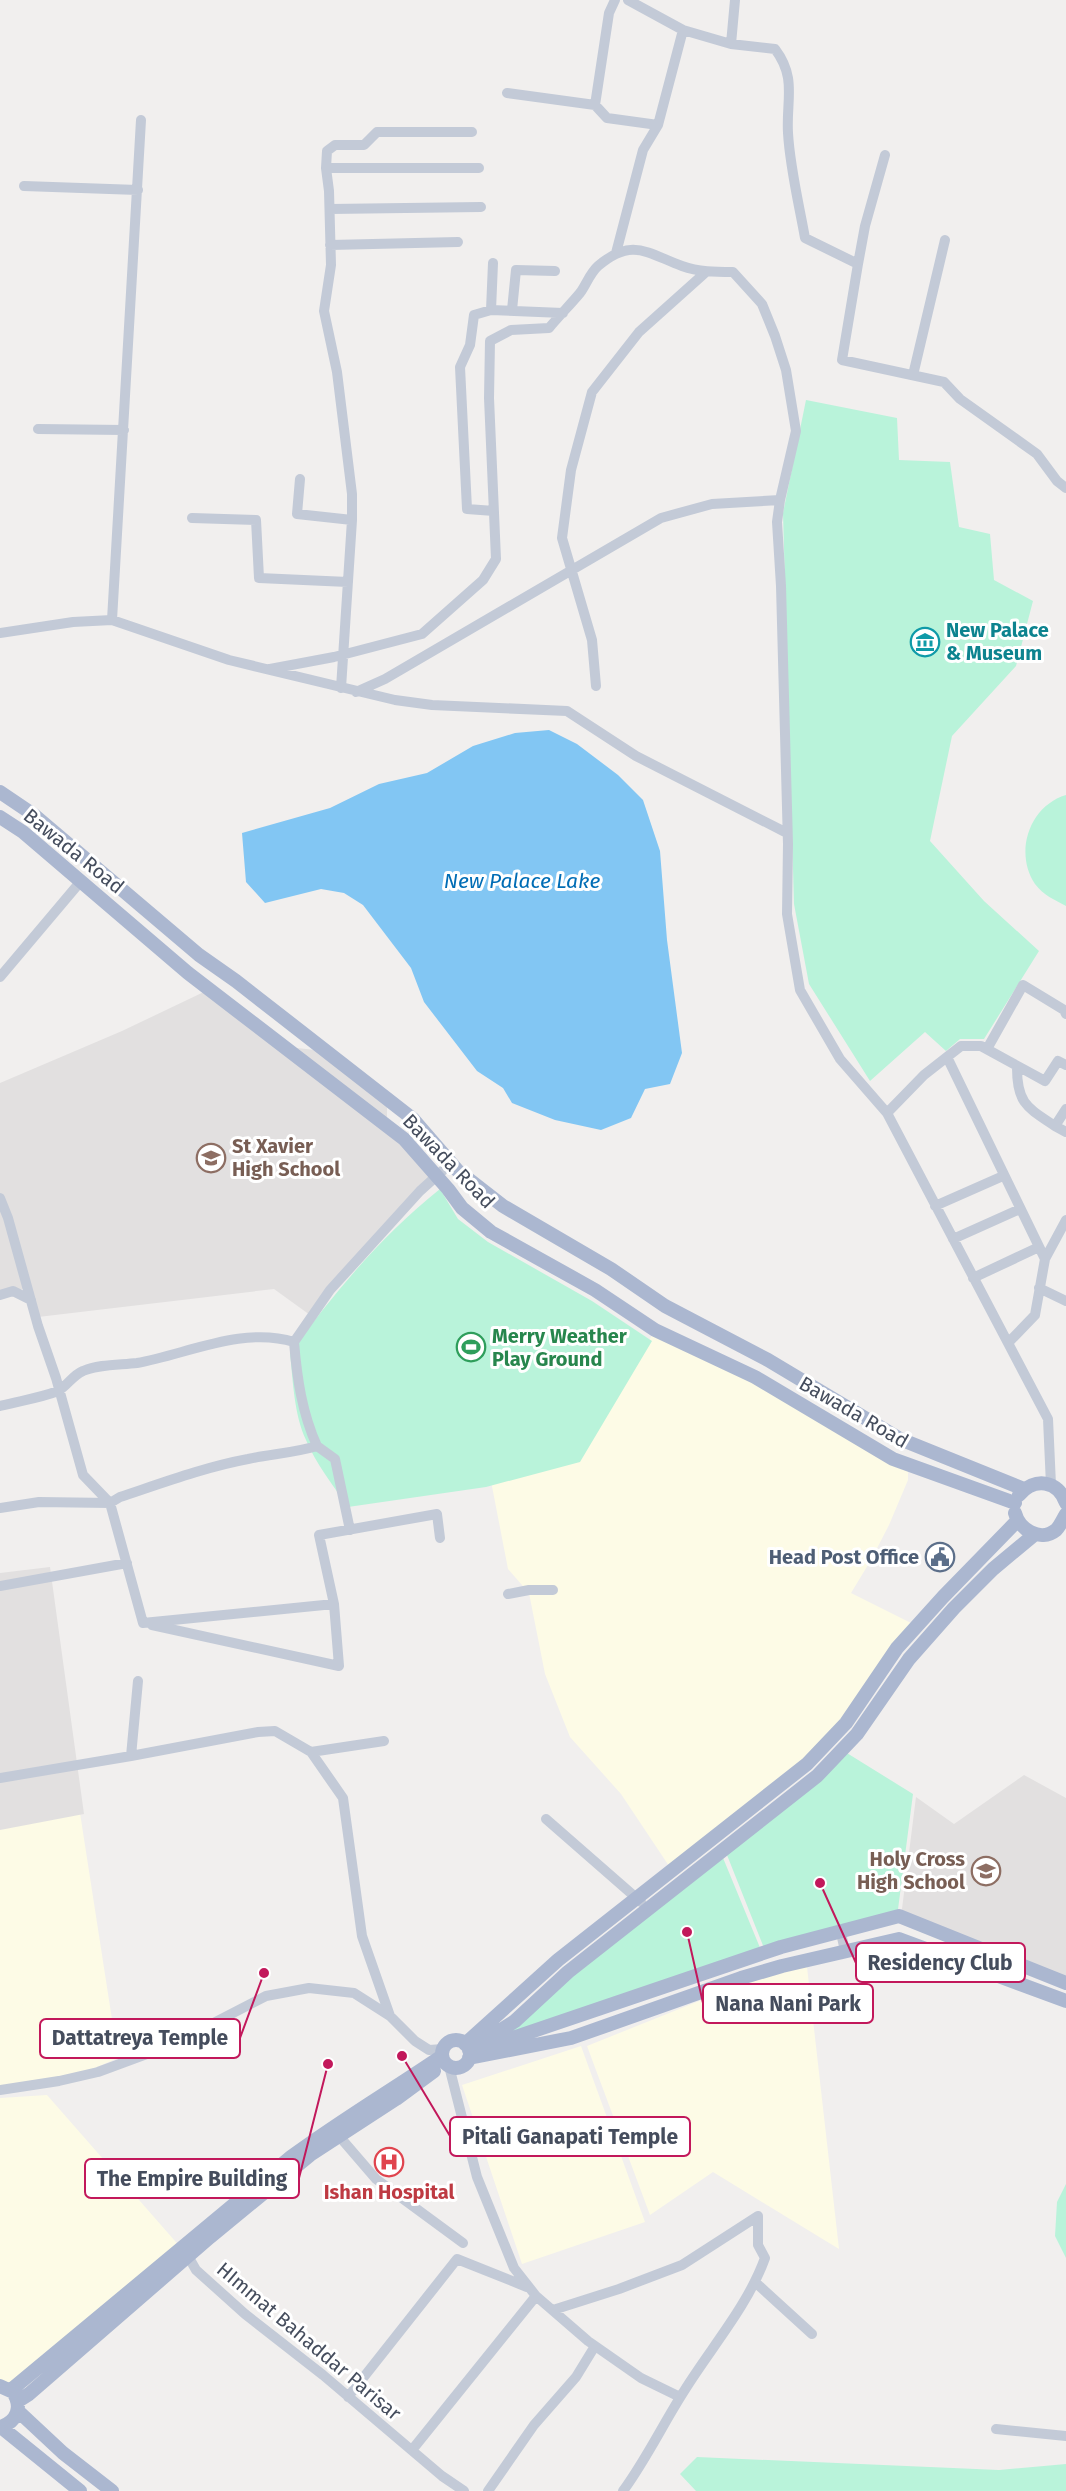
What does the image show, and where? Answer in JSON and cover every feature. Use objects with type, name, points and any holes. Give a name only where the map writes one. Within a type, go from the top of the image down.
[{"type":"main road","points":[[0,792],[34,815],[199,955],[236,981],[413,1119],[451,1163],[503,1206],[611,1269],[665,1306],[768,1360],[900,1439],[1024,1489]]},
{"type":"main road","name":"Bawada Road","points":[[0,817],[23,832],[203,985],[315,1068],[404,1139],[462,1208],[491,1232],[596,1290],[655,1330],[755,1377],[893,1459],[1015,1503]]},
{"type":"main road","points":[[1065,1499],[1059,1490],[1051,1485],[1037,1483],[1024,1489],[1015,1503],[1017,1521],[1025,1529],[1035,1534],[1062,1532],[1066,1514]]},
{"type":"main road","points":[[445,2058],[460,2067],[468,2051],[558,1960],[807,1764],[846,1723],[897,1648],[1017,1521]]},
{"type":"main road","points":[[468,2051],[515,2021],[568,1972],[818,1776],[857,1734],[909,1659],[954,1608],[993,1569],[1035,1534]]},
{"type":"main road","points":[[468,2051],[781,1947],[899,1916],[1066,1983]]},
{"type":"main road","points":[[12,2397],[29,2394],[188,2256],[310,2155],[396,2099],[445,2058],[453,2040],[468,2051],[571,2038],[741,1978],[899,1939],[1066,2001]]},
{"type":"main road","points":[[12,2397],[291,2157],[340,2121],[445,2058]]},
{"type":"main road","points":[[12,2397],[15,2418],[0,2427],[80,2491]]},
{"type":"main road","points":[[12,2397],[63,2453],[112,2491]]},
{"type":"street","points":[[595,105],[609,13],[615,0]]},
{"type":"street","points":[[628,0],[682,30],[731,44],[775,49],[783,60],[790,84],[788,133],[806,238],[858,264]]},
{"type":"street","points":[[731,44],[735,0]]},
{"type":"street","points":[[616,253],[643,150],[658,125],[682,30]]},
{"type":"street","points":[[507,93],[595,105],[607,118],[658,125]]},
{"type":"street","points":[[112,620],[141,120]]},
{"type":"street","points":[[341,688],[352,494],[337,372],[324,311],[331,266],[327,151],[332,146],[364,145],[377,132],[472,132]]},
{"type":"street","points":[[885,155],[865,226],[842,360],[945,382],[960,399],[1037,454],[1057,481],[1066,488]]},
{"type":"street","points":[[326,168],[479,168]]},
{"type":"street","points":[[24,186],[138,190]]},
{"type":"street","points":[[330,209],[481,207]]},
{"type":"street","points":[[913,375],[945,240]]},
{"type":"street","points":[[330,245],[458,242]]},
{"type":"street","points":[[270,669],[343,655],[422,634],[483,580],[496,559],[489,398],[490,341],[511,330],[549,328],[581,291],[596,268],[616,253],[631,249],[644,250],[684,267],[706,272],[733,272],[762,304],[786,370],[796,431],[777,522],[781,586],[787,914],[800,990],[840,1059],[887,1113],[1048,1419],[1051,1485]]},
{"type":"street","points":[[491,310],[493,263]]},
{"type":"street","points":[[512,310],[516,270],[555,271]]},
{"type":"street","points":[[596,686],[592,640],[562,538],[571,470],[592,392],[639,332],[706,272]]},
{"type":"street","points":[[494,511],[466,509],[460,367],[470,345],[474,315],[491,310],[563,313]]},
{"type":"street","points":[[38,429],[124,430]]},
{"type":"street","points":[[300,479],[297,514],[352,520]]},
{"type":"street","points":[[356,692],[385,679],[661,518],[712,504],[780,500]]},
{"type":"street","points":[[192,518],[256,520],[259,578],[348,582]]},
{"type":"street","points":[[0,633],[73,622],[112,620],[229,660],[356,692],[432,705],[567,711],[636,756],[787,833]]},
{"type":"street","points":[[0,977],[81,881]]},
{"type":"street","points":[[987,1049],[1023,986],[1064,1010],[1066,1014]]},
{"type":"street","points":[[887,1113],[924,1075],[961,1046],[981,1046],[1017,1068],[1045,1081],[1058,1061],[1066,1065]]},
{"type":"street","points":[[947,1056],[1045,1258]]},
{"type":"street","points":[[1017,1068],[1017,1082],[1026,1107],[1066,1132]]},
{"type":"street","points":[[1055,1126],[1066,1109]]},
{"type":"street","points":[[350,1530],[335,1459],[316,1446],[308,1427],[294,1342],[330,1290],[451,1163]]},
{"type":"street","points":[[934,1206],[1004,1176]]},
{"type":"street","points":[[0,1198],[60,1390],[83,1475],[110,1503],[143,1623]]},
{"type":"street","points":[[952,1239],[1020,1209]]},
{"type":"street","points":[[1008,1343],[1035,1315],[1045,1258],[1066,1220]]},
{"type":"street","points":[[973,1278],[1039,1247]]},
{"type":"street","points":[[1039,1287],[1066,1301]]},
{"type":"street","points":[[0,1295],[13,1291],[32,1300]]},
{"type":"street","points":[[0,1406],[60,1390],[82,1371],[100,1367],[135,1363],[217,1344],[261,1337],[277,1337],[294,1342]]},
{"type":"street","points":[[0,1508],[39,1502],[110,1503],[120,1497],[191,1473],[316,1446]]},
{"type":"street","points":[[143,1623],[339,1666],[334,1604],[319,1535],[437,1514],[440,1538]]},
{"type":"street","points":[[0,1586],[127,1563]]},
{"type":"street","points":[[508,1594],[529,1590],[553,1590]]},
{"type":"street","points":[[143,1623],[334,1604]]},
{"type":"street","points":[[131,1756],[138,1681]]},
{"type":"street","points":[[0,1778],[258,1732],[275,1731],[311,1752],[343,1798],[362,1936],[390,2016]]},
{"type":"street","points":[[311,1752],[384,1741]]},
{"type":"street","points":[[546,1819],[638,1898],[648,1910]]},
{"type":"street","points":[[841,1933],[845,1951]]},
{"type":"street","points":[[0,2090],[59,2082],[98,2073],[171,2045],[266,1996],[309,1988],[354,1993],[390,2016],[415,2041],[445,2058],[471,2155],[490,2214],[514,2268],[532,2292],[595,2346],[641,2378],[680,2397]]},
{"type":"street","points":[[339,2136],[376,2179],[463,2243]]},
{"type":"street","points":[[553,2310],[619,2289],[682,2265],[758,2217],[758,2245],[765,2258],[755,2282],[680,2397],[636,2474],[623,2491]]},
{"type":"street","name":"HImmat Bahaddar Parisar","points":[[188,2256],[196,2270],[231,2302],[442,2476],[464,2491]]},
{"type":"street","points":[[348,2397],[457,2259],[532,2292]]},
{"type":"street","points":[[755,2282],[812,2334]]},
{"type":"street","points":[[412,2450],[532,2292]]},
{"type":"street","points":[[488,2490],[534,2425],[576,2377],[595,2346]]},
{"type":"street","points":[[996,2429],[1066,2436]]},
{"type":"shaded area","name":"St Xavier High School","points":[[208,990],[288,1047],[315,1050],[387,1099],[387,1124],[439,1175],[310,1315],[274,1289],[38,1317],[29,1287],[0,1297],[0,1083],[122,1031]]},
{"type":"shaded area","points":[[655,1330],[908,1465],[908,1480],[889,1525],[851,1593],[917,1626],[846,1723],[673,1872],[621,1794],[570,1737],[545,1674],[529,1593],[508,1569],[490,1476],[584,1451]]},
{"type":"shaded area","points":[[50,1567],[84,1814],[0,1830],[0,1573]]},
{"type":"shaded area","name":"Holy Cross High School","points":[[1024,1775],[1066,1798],[1066,1984],[901,1917],[916,1797],[954,1824]]},
{"type":"shaded area","points":[[80,1813],[118,2058],[85,2072],[0,2086],[0,1829]]},
{"type":"shaded area","points":[[806,1958],[839,2249],[713,2172],[650,2215],[587,2046]]},
{"type":"shaded area","points":[[581,2046],[645,2222],[522,2264],[462,2085]]},
{"type":"shaded area","points":[[47,2095],[182,2249],[13,2391],[0,2388],[0,2098]]},
{"type":"green space","points":[[806,400],[897,418],[899,460],[950,462],[959,527],[990,534],[994,580],[1033,601],[1016,666],[952,736],[930,841],[984,901],[1039,951],[984,1039],[960,1039],[946,1051],[925,1032],[870,1081],[809,984],[794,904],[783,513]]},
{"type":"green space","points":[[1066,795],[1066,906],[1049,897],[1035,884],[1026,859],[1026,845],[1034,820],[1053,801]]},
{"type":"green space","name":"Merry Weather Play Ground","points":[[440,1189],[458,1219],[488,1242],[592,1301],[652,1341],[580,1462],[486,1487],[348,1507],[315,1458],[302,1430],[295,1397],[290,1353],[379,1245]]},
{"type":"green space","points":[[842,1750],[913,1794],[897,1917],[766,1953],[725,1850]]},
{"type":"green space","points":[[721,1853],[763,1955],[473,2047]]},
{"type":"green space","points":[[1066,2184],[1066,2258],[1055,2236],[1057,2202]]},
{"type":"green space","points":[[697,2457],[999,2470],[1066,2464],[1066,2491],[696,2491],[680,2474]]},
{"type":"water","name":"New Palace Lake","points":[[549,730],[577,744],[618,775],[643,800],[660,851],[667,940],[682,1053],[670,1084],[645,1089],[631,1118],[601,1130],[555,1120],[512,1103],[503,1088],[477,1071],[424,1002],[411,968],[363,905],[344,893],[321,889],[265,903],[246,882],[242,833],[330,808],[379,784],[427,773],[473,746],[515,733]]},
{"type":"place","name":"New Palace & Museum","points":[[925,642]]},
{"type":"place","name":"St Xavier High School","points":[[211,1158]]},
{"type":"place","name":"Merry Weather Play Ground","points":[[471,1347]]},
{"type":"place","name":"Head Post Office","points":[[940,1557]]},
{"type":"place","name":"Holy Cross High School","points":[[986,1871]]},
{"type":"place","name":"Residency Club","points":[[820,1883]]},
{"type":"place","name":"Nana Nani Park","points":[[687,1932]]},
{"type":"place","name":"Dattatreya Temple","points":[[264,1973]]},
{"type":"place","name":"Pitali Ganapati Temple","points":[[402,2056]]},
{"type":"place","name":"The Empire Building","points":[[328,2064]]},
{"type":"place","name":"Ishan Hospital","points":[[389,2162]]}]
